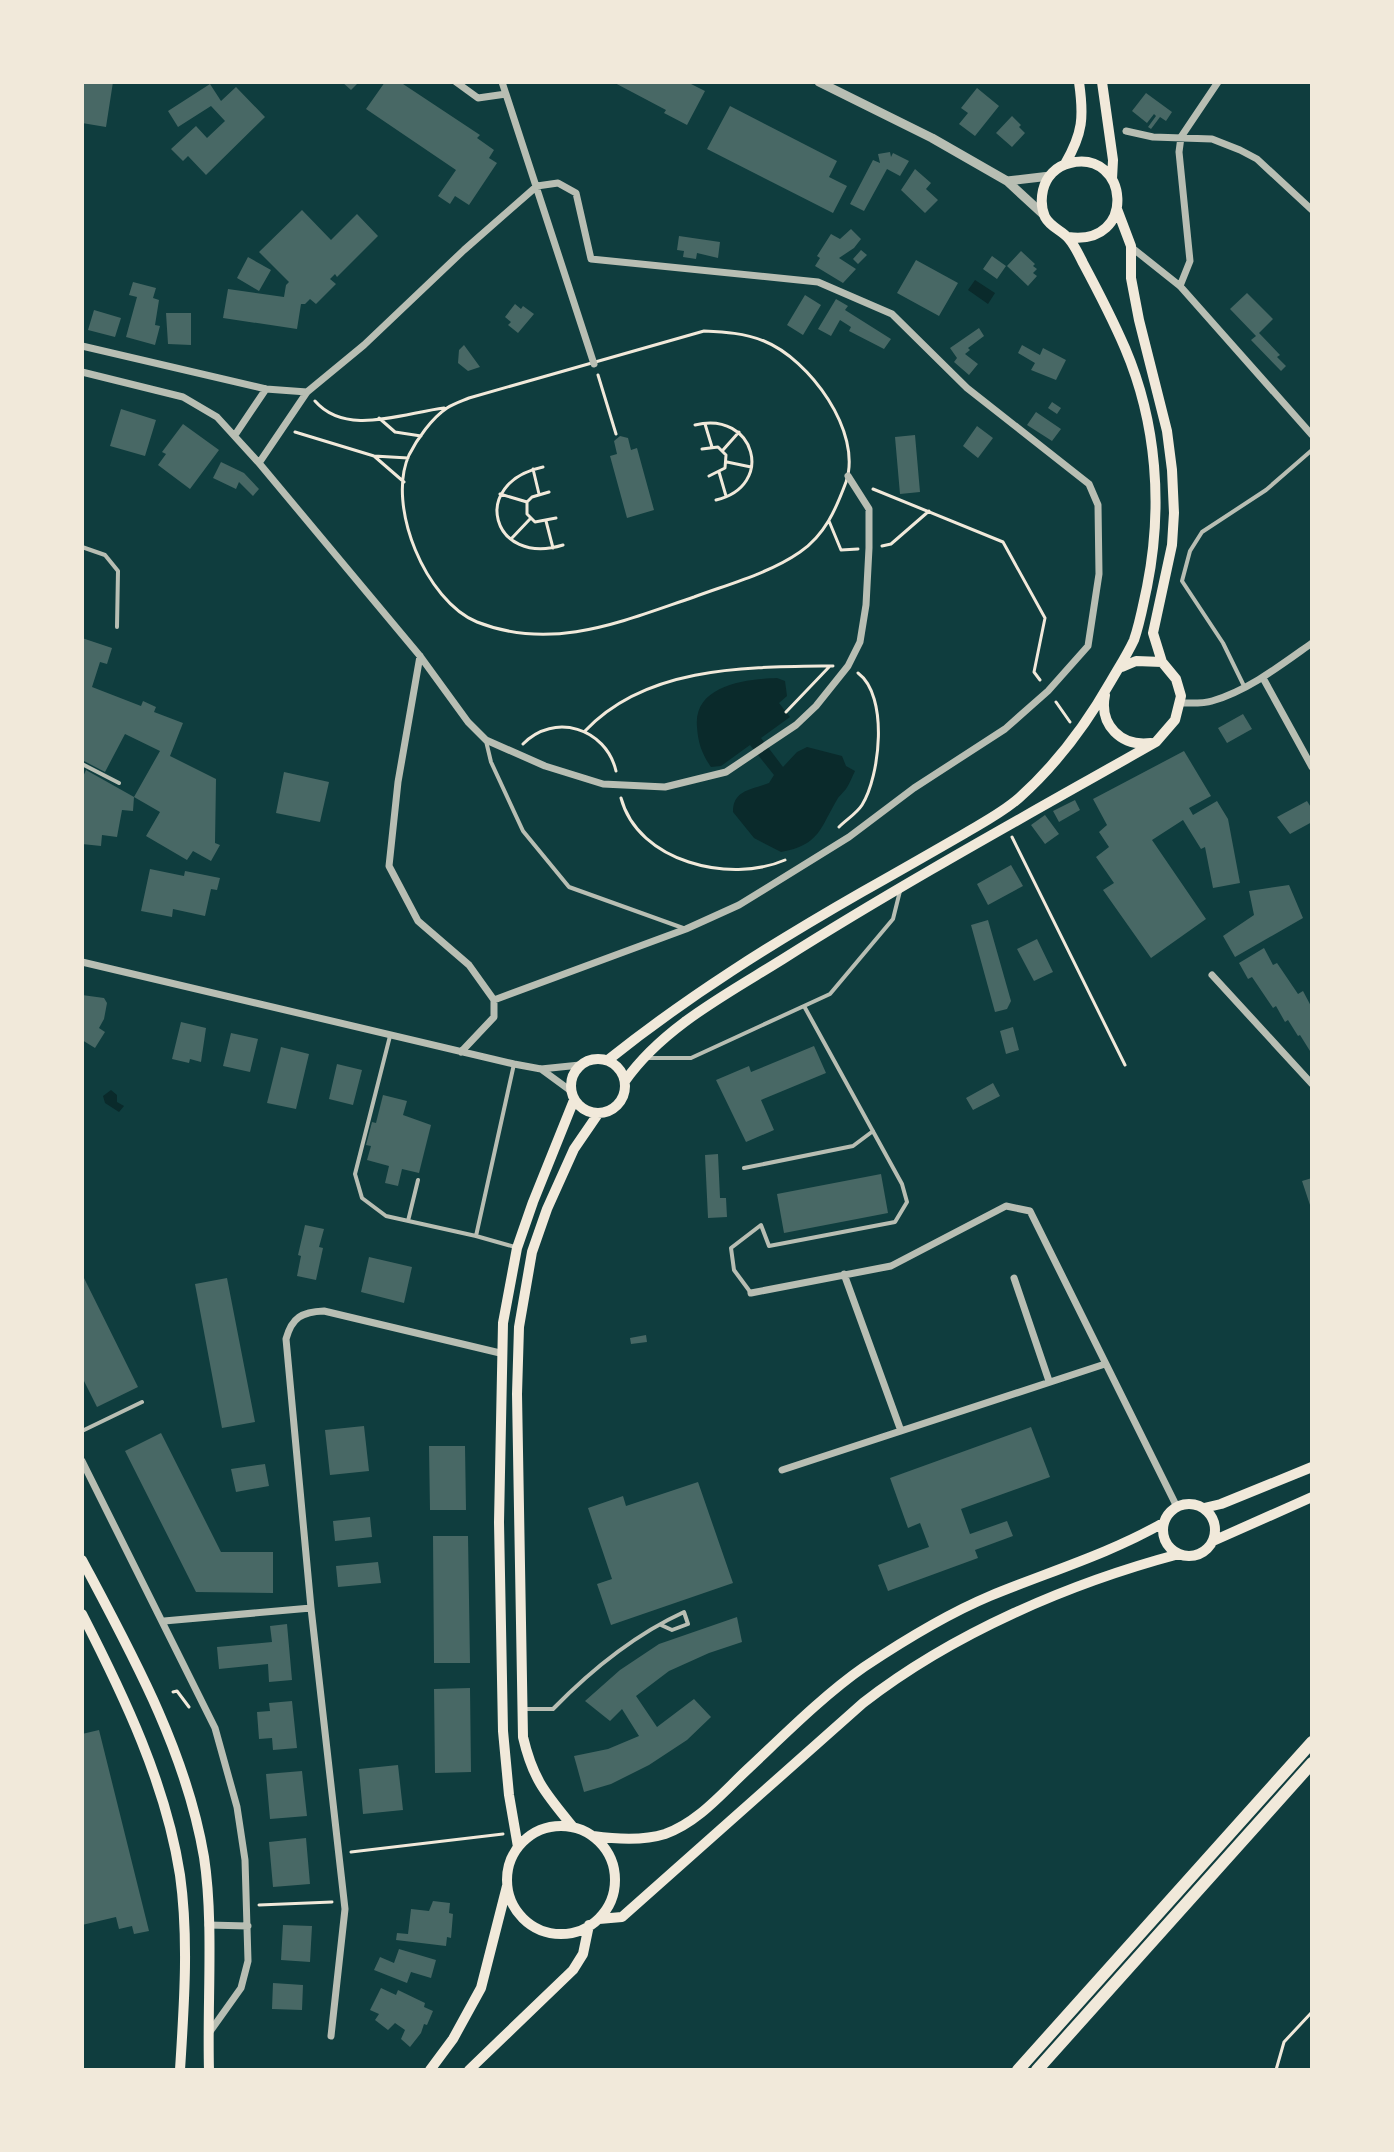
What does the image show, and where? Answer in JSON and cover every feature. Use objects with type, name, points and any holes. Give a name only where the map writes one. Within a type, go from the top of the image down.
[{"type":"highway","points":[[1018,2070],[1312,1742]]},
{"type":"highway","points":[[1037,2070],[1312,1763]]},
{"type":"main road","points":[[1079,82],[1083,108],[1081,128],[1077,143],[1065,164],[1050,176],[1041,195],[1045,216],[1059,232],[1080,239],[1104,230],[1117,209]]},
{"type":"main road","points":[[1102,82],[1113,160],[1112,179]]},
{"type":"main road","points":[[573,1827],[539,1786],[529,1764],[523,1737],[517,1408],[519,1327],[532,1252],[574,1149],[598,1114],[616,1108],[622,1100],[625,1081],[641,1058],[716,1001],[901,888],[1156,742],[1175,720],[1180,687],[1162,662],[1153,633],[1172,545],[1172,470],[1167,431],[1131,278],[1131,246],[1117,209],[1117,188],[1112,179],[1103,169],[1091,163],[1078,161],[1065,164]]},
{"type":"main road","points":[[608,1060],[660,1018],[754,956],[1001,812],[1063,755],[1122,667],[1138,627],[1152,558],[1157,507],[1151,443],[1135,372],[1107,306],[1068,237]]},
{"type":"main road","points":[[1122,667],[1136,661],[1162,662]]},
{"type":"main road","points":[[1107,689],[1103,712],[1112,730],[1135,742],[1156,742]]},
{"type":"main road","points":[[518,1847],[503,1731],[499,1522],[503,1323],[517,1248],[572,1096],[571,1081],[580,1065],[589,1060],[608,1060],[616,1065],[625,1081]]},
{"type":"main road","points":[[572,1096],[580,1107],[598,1114]]},
{"type":"main road","points":[[430,2070],[453,2039],[481,1988],[511,1858],[529,1836],[557,1826],[573,1827],[593,1836],[615,1839],[662,1835],[685,1825],[863,1668],[941,1620],[986,1597],[1139,1537],[1163,1523],[1177,1507],[1191,1504],[1204,1508],[1221,1504],[1312,1467]]},
{"type":"main road","points":[[1163,1523],[1167,1545],[1187,1556],[1202,1553],[1213,1541],[1312,1497]]},
{"type":"main road","points":[[1204,1508],[1215,1523],[1213,1541]]},
{"type":"main road","points":[[507,1884],[511,1901],[520,1916],[534,1927],[550,1933],[567,1934],[594,1922],[622,1917],[863,1703],[907,1672],[952,1644],[1023,1611],[1127,1568],[1179,1554]]},
{"type":"main road","points":[[82,1560],[136,1663],[163,1724],[190,1798],[204,1859],[208,1925],[209,2070]]},
{"type":"main road","points":[[82,1614],[137,1732],[166,1811],[180,1877],[184,1987],[180,2070]]},
{"type":"main road","points":[[469,2070],[573,1970],[583,1954],[594,1922],[609,1907],[614,1892],[612,1860],[604,1846],[593,1836]]},
{"type":"street","points":[[456,82],[478,98],[506,94]]},
{"type":"street","points":[[502,82],[596,368]]},
{"type":"street","points":[[819,82],[932,138],[1007,181],[1045,216]]},
{"type":"street","points":[[1180,286],[1190,261],[1179,152],[1181,137],[1218,82]]},
{"type":"street","points":[[1126,131],[1153,137],[1212,139],[1240,150],[1257,159],[1312,210]]},
{"type":"street","points":[[1007,181],[1050,176]]},
{"type":"street","points":[[259,463],[307,392],[364,345],[537,186],[558,183],[576,193],[591,259],[818,282],[892,314],[967,388],[1089,484],[1098,505],[1099,574],[1088,646],[1048,691],[1005,729],[914,788],[849,837],[739,905],[686,929],[494,1000]]},
{"type":"street","points":[[1131,246],[1180,286],[1312,435]]},
{"type":"street","points":[[82,346],[266,389],[307,392]]},
{"type":"street","points":[[82,372],[183,397],[217,417],[420,656],[468,722],[486,740],[515,754],[603,784],[665,787],[726,772],[796,725],[816,706],[848,666],[860,642],[866,605],[869,509],[848,476]]},
{"type":"street","points":[[235,435],[266,389]]},
{"type":"street","points":[[1180,703],[1211,702],[1263,678],[1312,643]]},
{"type":"street","points":[[420,656],[398,782],[389,866],[418,921],[469,965],[494,1000],[494,1017],[461,1052]]},
{"type":"street","points":[[1263,678],[1312,767]]},
{"type":"street","points":[[82,962],[514,1064],[541,1069],[580,1065]]},
{"type":"street","points":[[1212,975],[1312,1084]]},
{"type":"street","points":[[541,1069],[572,1096]]},
{"type":"street","points":[[751,1293],[891,1266],[1006,1206],[1030,1211],[1177,1507]]},
{"type":"street","points":[[844,1274],[901,1431]]},
{"type":"street","points":[[1014,1278],[1049,1381]]},
{"type":"street","points":[[331,2036],[344,1901],[311,1608],[286,1339],[290,1323],[306,1312],[324,1311],[500,1353]]},
{"type":"street","points":[[782,1470],[1105,1364]]},
{"type":"street","points":[[82,1461],[215,1728],[237,1807],[245,1860],[248,1961],[241,1988],[208,2035]]},
{"type":"street","points":[[164,1621],[311,1608]]},
{"type":"street","points":[[208,1925],[248,1926]]},
{"type":"lane","points":[[1244,687],[1223,643],[1182,581],[1190,551],[1202,532],[1266,490],[1312,450]]},
{"type":"lane","points":[[82,547],[105,555],[118,571],[117,627]]},
{"type":"lane","points":[[486,740],[491,762],[523,831],[569,887],[686,929]]},
{"type":"lane","points":[[82,764],[119,783]]},
{"type":"lane","points":[[641,1058],[691,1058],[830,994],[893,919],[901,888]]},
{"type":"lane","points":[[751,1293],[734,1270],[731,1248],[761,1225],[769,1246],[895,1222],[907,1202],[902,1184],[804,1006]]},
{"type":"lane","points":[[391,1034],[355,1174],[362,1198],[386,1216],[517,1248]]},
{"type":"lane","points":[[476,1236],[514,1064]]},
{"type":"lane","points":[[744,1168],[853,1146],[873,1131]]},
{"type":"lane","points":[[408,1221],[418,1180]]},
{"type":"lane","points":[[82,1431],[142,1402]]},
{"type":"lane","points":[[523,1709],[553,1709],[591,1670],[661,1625],[684,1612],[688,1624],[672,1630],[661,1625]]},
{"type":"path","points":[[307,392],[322,410],[336,418],[379,418],[446,408],[469,398],[596,368],[704,331],[741,333],[766,341],[798,362],[826,393],[847,449],[848,476],[835,512],[801,551],[729,585],[592,631],[540,635],[501,629],[474,621],[451,604],[419,563],[407,524],[404,482],[408,458],[421,436],[446,408]]},
{"type":"path","points":[[596,368],[616,434]]},
{"type":"path","points":[[379,418],[395,432],[421,436]]},
{"type":"path","points":[[705,423],[712,447]]},
{"type":"path","points":[[695,425],[723,424],[739,432],[750,448],[752,468],[740,489],[716,500]]},
{"type":"path","points":[[284,429],[374,456],[408,458]]},
{"type":"path","points":[[723,450],[739,432]]},
{"type":"path","points":[[702,449],[712,447],[723,450]]},
{"type":"path","points":[[723,450],[727,462]]},
{"type":"path","points":[[374,456],[404,482]]},
{"type":"path","points":[[727,462],[752,468]]},
{"type":"path","points":[[709,476],[719,472],[727,462]]},
{"type":"path","points":[[543,467],[510,480],[500,494],[498,519],[511,540],[534,550],[563,545]]},
{"type":"path","points":[[533,469],[539,494]]},
{"type":"path","points":[[719,472],[726,497]]},
{"type":"path","points":[[848,476],[888,497],[1003,542],[1045,618],[1034,672],[1079,733]]},
{"type":"path","points":[[549,492],[527,502],[526,508],[530,519],[535,522],[556,518]]},
{"type":"path","points":[[500,494],[527,502]]},
{"type":"path","points":[[829,521],[841,550],[869,548],[891,544],[929,511]]},
{"type":"path","points":[[511,540],[530,519]]},
{"type":"path","points":[[546,521],[553,548]]},
{"type":"path","points":[[786,712],[830,666]]},
{"type":"path","points":[[585,731],[601,713],[627,698],[674,681],[750,668],[848,666],[866,679],[874,700],[879,758],[872,786],[861,808],[838,827]]},
{"type":"path","points":[[515,754],[524,742],[541,731],[555,727],[585,731],[599,740],[613,759],[625,814],[649,840],[684,861],[729,871],[771,867],[790,858]]},
{"type":"path","points":[[1007,826],[1125,1065]]},
{"type":"path","points":[[173,1692],[177,1691],[191,1708]]},
{"type":"path","points":[[339,1853],[515,1833]]},
{"type":"path","points":[[247,1906],[344,1901]]},
{"type":"path","points":[[1276,2070],[1284,2042],[1312,2012]]},
{"type":"water","points":[[975,280],[995,293],[988,304],[968,290]]},
{"type":"water","points":[[777,678],[785,681],[787,696],[779,703],[790,717],[761,738],[783,767],[797,752],[807,747],[842,756],[846,766],[855,771],[817,834],[804,845],[781,852],[754,838],[733,812],[740,795],[769,783],[774,775],[750,745],[721,766],[711,767],[701,748],[697,727],[698,713],[712,693],[737,683]]},
{"type":"water","points":[[111,1090],[117,1095],[117,1102],[124,1106],[119,1112],[105,1103],[103,1096]]},
{"type":"building","points":[[82,82],[113,82],[106,127],[82,123]]},
{"type":"building","points":[[342,82],[359,82],[351,90]]},
{"type":"building","points":[[385,82],[400,82],[480,135],[477,138],[494,150],[489,158],[497,163],[469,205],[455,196],[450,204],[438,196],[456,170],[366,109]]},
{"type":"building","points":[[613,82],[687,82],[705,91],[687,125],[664,113],[666,110]]},
{"type":"building","points":[[210,84],[221,101],[236,87],[265,117],[206,175],[188,156],[183,161],[171,149],[196,126],[207,138],[225,121],[211,106],[178,127],[168,111]]},
{"type":"building","points":[[977,88],[999,106],[975,136],[959,124],[968,113],[961,108]]},
{"type":"building","points":[[1146,93],[1172,112],[1166,121],[1160,117],[1151,129],[1148,127],[1156,116],[1154,114],[1147,123],[1132,111]]},
{"type":"building","points":[[730,106],[837,161],[829,177],[847,186],[833,213],[707,149]]},
{"type":"building","points":[[1012,116],[1025,133],[1012,147],[996,133]]},
{"type":"building","points":[[890,152],[891,157],[893,153],[909,161],[900,176],[887,169],[864,211],[850,204],[873,160],[880,163],[878,154]]},
{"type":"building","points":[[915,169],[931,183],[926,189],[938,200],[925,213],[901,190]]},
{"type":"building","points":[[302,210],[331,240],[357,214],[378,236],[337,277],[335,274],[330,279],[336,284],[316,304],[310,299],[301,304],[297,329],[223,318],[228,289],[284,297],[289,282],[259,252]]},
{"type":"building","points":[[851,229],[861,239],[839,258],[856,269],[843,283],[815,266],[820,258],[817,256],[831,234],[840,239]]},
{"type":"building","points":[[679,236],[720,242],[718,258],[697,253],[696,259],[683,257],[684,251],[677,250]]},
{"type":"building","points":[[861,250],[867,255],[858,264],[853,259]]},
{"type":"building","points":[[1021,251],[1037,269],[1033,273],[1037,276],[1028,286],[1007,266]]},
{"type":"building","points":[[992,256],[1006,266],[997,279],[983,269]]},
{"type":"building","points":[[248,257],[271,270],[259,291],[237,278]]},
{"type":"building","points":[[916,260],[958,283],[939,316],[897,293]]},
{"type":"building","points":[[133,282],[156,288],[153,298],[159,300],[155,325],[160,326],[155,345],[126,337],[137,297],[129,295]]},
{"type":"building","points":[[1247,293],[1273,319],[1259,333],[1280,355],[1277,357],[1286,366],[1281,371],[1251,340],[1256,336],[1230,309]]},
{"type":"building","points":[[805,295],[821,305],[803,335],[787,325]]},
{"type":"building","points":[[836,299],[848,306],[845,310],[891,339],[884,349],[849,331],[851,327],[840,320],[831,336],[818,329]]},
{"type":"building","points":[[515,304],[534,314],[518,333],[508,325],[511,322],[505,317]]},
{"type":"building","points":[[94,310],[121,318],[115,337],[88,330]]},
{"type":"building","points":[[166,313],[191,313],[191,345],[168,344]]},
{"type":"building","points":[[979,328],[984,336],[965,354],[978,364],[969,375],[954,362],[957,358],[950,348]]},
{"type":"building","points":[[464,345],[480,367],[468,371],[458,363],[459,350]]},
{"type":"building","points":[[1022,345],[1040,355],[1043,348],[1066,360],[1056,380],[1031,370],[1035,363],[1018,353]]},
{"type":"building","points":[[1052,402],[1061,408],[1057,414],[1048,408]]},
{"type":"building","points":[[121,409],[156,420],[145,456],[110,446]]},
{"type":"building","points":[[1036,412],[1061,429],[1052,441],[1027,425]]},
{"type":"building","points":[[183,424],[219,450],[190,489],[158,465],[166,454],[162,452]]},
{"type":"building","points":[[977,426],[993,438],[978,458],[963,446]]},
{"type":"building","points":[[915,435],[920,492],[900,494],[895,437]]},
{"type":"building","points":[[620,436],[628,438],[631,450],[637,448],[654,510],[627,518],[610,456],[617,454],[614,441]]},
{"type":"building","points":[[221,462],[244,473],[259,489],[253,496],[239,482],[236,489],[213,478]]},
{"type":"building","points":[[82,638],[112,648],[107,664],[100,662],[92,687],[141,706],[143,701],[156,707],[154,712],[183,723],[170,756],[216,779],[215,843],[220,845],[211,861],[193,851],[187,860],[146,836],[160,812],[134,797],[160,751],[125,734],[105,772],[82,760]]},
{"type":"building","points":[[1243,714],[1252,729],[1227,743],[1218,728]]},
{"type":"building","points":[[1184,751],[1211,796],[1189,808],[1193,815],[1217,801],[1228,819],[1240,883],[1213,888],[1205,847],[1201,849],[1183,820],[1152,840],[1206,919],[1151,958],[1103,890],[1114,883],[1096,857],[1109,847],[1099,832],[1107,825],[1093,799]]},
{"type":"building","points":[[86,770],[134,797],[133,811],[122,810],[117,837],[102,835],[101,846],[82,844],[82,779]]},
{"type":"building","points":[[284,772],[329,782],[320,822],[276,813]]},
{"type":"building","points":[[1075,800],[1080,810],[1059,822],[1053,811]]},
{"type":"building","points":[[1307,801],[1312,809],[1312,822],[1290,834],[1277,817]]},
{"type":"building","points":[[1045,815],[1059,834],[1045,844],[1031,825]]},
{"type":"building","points":[[1011,865],[1023,886],[988,905],[977,884]]},
{"type":"building","points":[[150,869],[184,876],[185,871],[220,878],[217,890],[211,889],[205,916],[173,909],[172,917],[141,911]]},
{"type":"building","points":[[1289,885],[1303,918],[1235,957],[1223,936],[1254,915],[1249,891]]},
{"type":"building","points":[[988,920],[1011,1001],[1007,1009],[995,1012],[971,925]]},
{"type":"building","points":[[1037,939],[1053,972],[1034,981],[1017,949]]},
{"type":"building","points":[[1264,948],[1273,965],[1277,963],[1298,994],[1303,991],[1312,1008],[1310,1051],[1288,1020],[1285,1022],[1276,1006],[1273,1008],[1252,977],[1248,979],[1239,963]]},
{"type":"building","points":[[82,995],[104,998],[107,1003],[99,1028],[105,1032],[95,1048],[82,1040]]},
{"type":"building","points":[[181,1022],[206,1028],[201,1062],[172,1059]]},
{"type":"building","points":[[1013,1027],[1019,1050],[1006,1054],[1000,1031]]},
{"type":"building","points":[[231,1033],[258,1039],[250,1072],[223,1066]]},
{"type":"building","points":[[814,1046],[826,1073],[761,1100],[774,1130],[746,1142],[716,1080],[749,1066],[751,1072]]},
{"type":"building","points":[[281,1047],[309,1054],[296,1109],[267,1103]]},
{"type":"building","points":[[337,1064],[362,1070],[353,1105],[329,1099]]},
{"type":"building","points":[[993,1083],[1000,1096],[973,1110],[966,1098]]},
{"type":"building","points":[[383,1095],[407,1101],[403,1115],[431,1125],[419,1173],[402,1169],[398,1186],[385,1183],[389,1166],[367,1160],[371,1146],[366,1145]]},
{"type":"building","points":[[718,1154],[720,1198],[726,1198],[727,1217],[708,1218],[705,1155]]},
{"type":"building","points":[[881,1174],[888,1213],[784,1233],[777,1194]]},
{"type":"building","points":[[1312,1178],[1312,1208],[1311,1208],[1302,1181]]},
{"type":"building","points":[[305,1225],[324,1229],[316,1280],[297,1276]]},
{"type":"building","points":[[369,1257],[412,1267],[404,1303],[361,1292]]},
{"type":"building","points":[[82,1274],[138,1387],[97,1407],[82,1377]]},
{"type":"building","points":[[227,1278],[255,1422],[222,1428],[195,1284]]},
{"type":"building","points":[[646,1335],[647,1342],[631,1344],[630,1338]]},
{"type":"building","points":[[364,1426],[369,1471],[330,1475],[325,1430]]},
{"type":"building","points":[[1031,1427],[1050,1477],[961,1509],[970,1534],[1007,1521],[1013,1536],[975,1550],[978,1558],[888,1591],[878,1565],[929,1547],[920,1523],[908,1528],[890,1478]]},
{"type":"building","points":[[161,1433],[221,1552],[273,1552],[273,1593],[196,1592],[125,1451]]},
{"type":"building","points":[[429,1446],[465,1446],[466,1510],[430,1510]]},
{"type":"building","points":[[265,1464],[269,1486],[236,1492],[231,1469]]},
{"type":"building","points":[[698,1482],[733,1583],[611,1625],[597,1584],[612,1579],[588,1508],[623,1496],[626,1506]]},
{"type":"building","points":[[370,1517],[372,1537],[335,1541],[333,1521]]},
{"type":"building","points":[[433,1536],[468,1536],[470,1663],[434,1663]]},
{"type":"building","points":[[378,1562],[381,1583],[338,1587],[336,1566]]},
{"type":"building","points":[[737,1617],[742,1642],[669,1671],[636,1696],[657,1727],[694,1699],[711,1717],[687,1740],[649,1765],[611,1784],[584,1792],[574,1756],[608,1749],[639,1736],[622,1709],[610,1721],[585,1701],[620,1670],[659,1644]]},
{"type":"building","points":[[287,1624],[292,1680],[269,1682],[268,1664],[219,1669],[217,1647],[272,1642],[270,1626]]},
{"type":"building","points":[[470,1688],[471,1772],[435,1773],[434,1689]]},
{"type":"building","points":[[292,1701],[297,1748],[273,1750],[272,1738],[259,1739],[257,1712],[270,1711],[269,1703]]},
{"type":"building","points":[[99,1730],[149,1931],[134,1934],[132,1926],[119,1929],[116,1917],[82,1925],[82,1734]]},
{"type":"building","points":[[398,1765],[403,1810],[363,1814],[359,1769]]},
{"type":"building","points":[[302,1771],[307,1816],[270,1819],[266,1774]]},
{"type":"building","points":[[306,1838],[310,1884],[273,1887],[269,1842]]},
{"type":"building","points":[[433,1901],[450,1903],[449,1913],[453,1914],[451,1938],[447,1937],[446,1946],[396,1940],[397,1933],[408,1934],[411,1909],[429,1911]]},
{"type":"building","points":[[283,1925],[312,1926],[310,1962],[281,1960]]},
{"type":"building","points":[[399,1949],[436,1960],[431,1978],[411,1972],[407,1983],[374,1970],[380,1957],[394,1963]]},
{"type":"building","points":[[273,1983],[303,1985],[302,2010],[272,2009]]},
{"type":"building","points":[[381,1988],[396,1995],[398,1990],[425,2003],[424,2007],[433,2011],[427,2025],[424,2024],[410,2047],[401,2039],[405,2030],[395,2023],[388,2030],[375,2020],[379,2014],[370,2010]]}]
